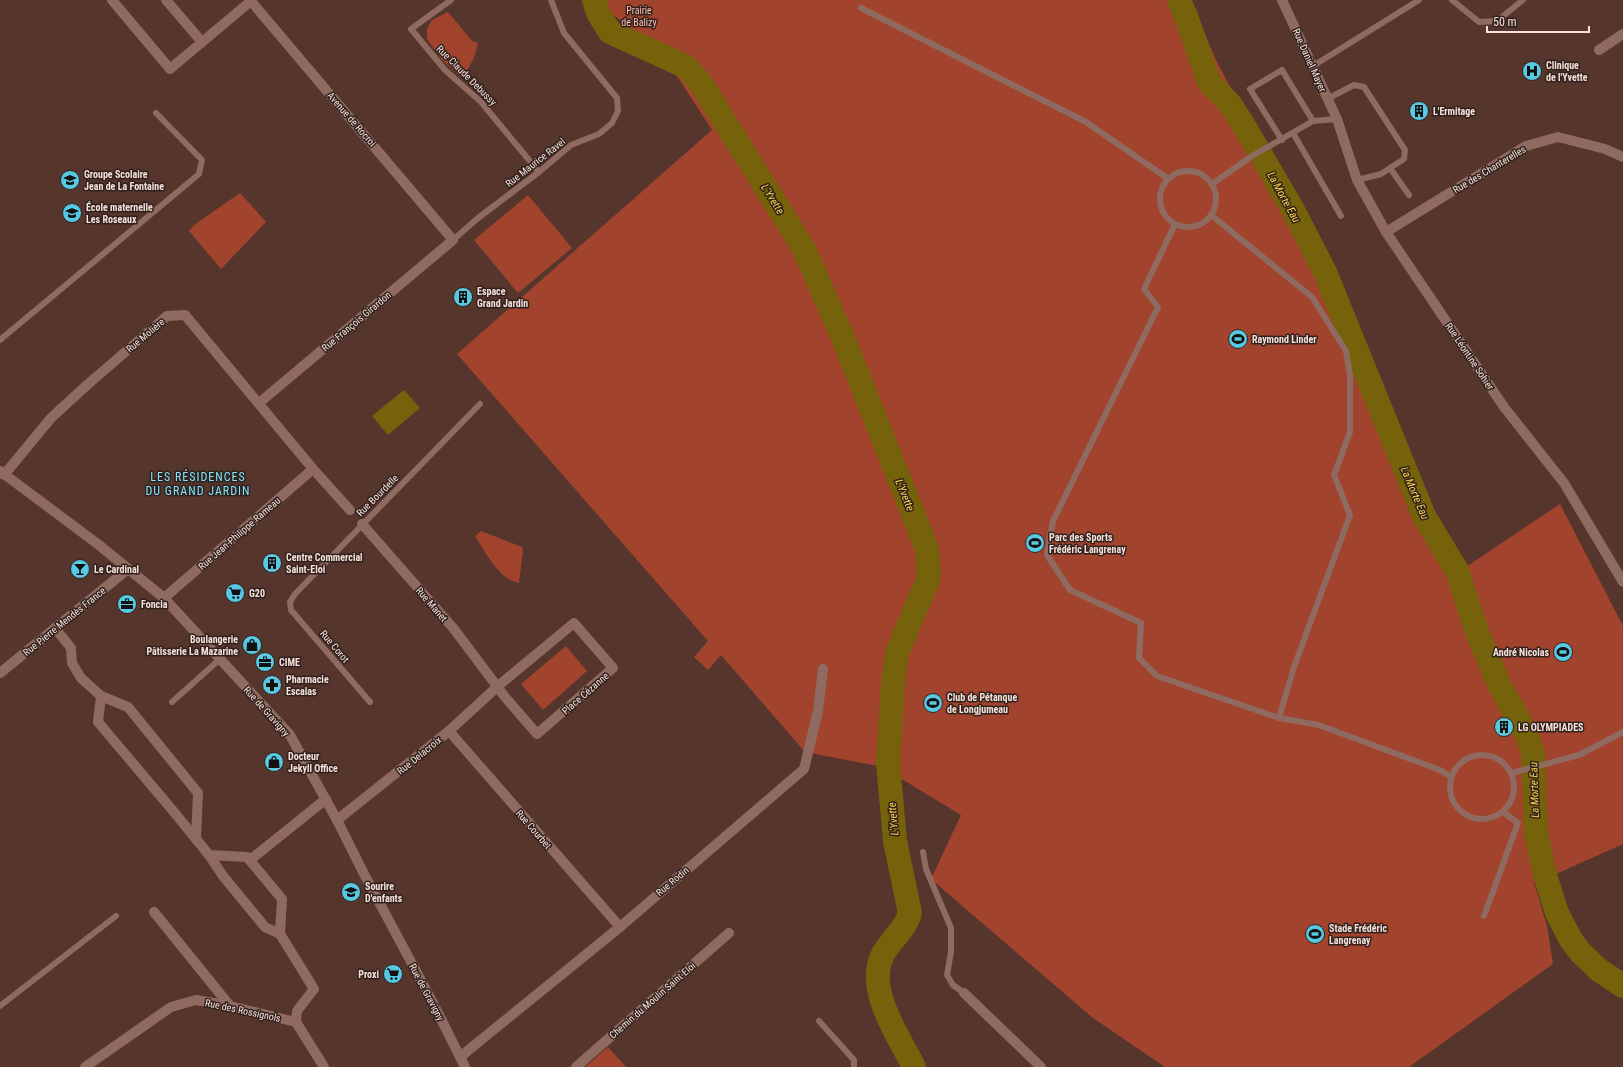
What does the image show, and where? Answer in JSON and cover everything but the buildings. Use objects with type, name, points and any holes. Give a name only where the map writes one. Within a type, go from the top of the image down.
[{"type":"street","points":[[112,0],[170,69],[250,1]]},
{"type":"street","points":[[166,0],[202,42]]},
{"type":"street","name":"Rue Daniel Mayer","points":[[1282,0],[1327,99],[1338,119]]},
{"type":"street","name":"Avenue de Rocroi","points":[[250,1],[453,240]]},
{"type":"street","points":[[1599,50],[1623,34]]},
{"type":"street","name":"Rue Léontine Sohier","points":[[1338,119],[1357,180],[1386,232],[1504,407],[1564,484],[1623,582]]},
{"type":"street","name":"Rue des Chanterelles","points":[[1386,232],[1526,146],[1558,137],[1605,149],[1623,157]]},
{"type":"street","name":"Rue François Girardon","points":[[259,404],[453,240]]},
{"type":"street","name":"Rue Molière","points":[[2,473],[51,418],[86,384],[167,316],[185,315],[314,468]]},
{"type":"street","points":[[314,468],[350,510]]},
{"type":"street","name":"Rue Jean-Philippe Rameau","points":[[164,598],[314,468]]},
{"type":"street","name":"Rue de Gravigny","points":[[2,473],[100,545],[128,570],[164,598],[290,735],[326,799],[465,1067]]},
{"type":"street","name":"Rue Manet","points":[[362,524],[454,629],[498,686]]},
{"type":"street","name":"Rue Pierre Mendès France","points":[[1,669],[128,570]]},
{"type":"street","name":"Place Cézanne","points":[[574,623],[613,668],[537,734],[498,686],[574,623]]},
{"type":"street","points":[[55,628],[71,648],[72,663],[81,678],[101,696],[128,707],[198,793],[196,839]]},
{"type":"street","name":"Rue Rodin","points":[[460,1057],[620,927],[804,769],[818,711],[823,669]]},
{"type":"street","name":"Rue Delacroix","points":[[337,820],[449,731],[498,686]]},
{"type":"street","points":[[101,696],[98,722],[196,839],[223,876],[265,927],[280,934],[314,989],[297,1011],[296,1022],[324,1067]]},
{"type":"street","name":"Rue Courbet","points":[[449,731],[620,927]]},
{"type":"street","points":[[250,860],[326,799]]},
{"type":"street","points":[[209,855],[247,857],[250,860],[282,899],[280,934]]},
{"type":"street","points":[[154,912],[230,1006]]},
{"type":"street","name":"Chemin du Moulin Saint-Eloi","points":[[576,1067],[729,933]]},
{"type":"street","points":[[964,993],[1041,1067]]},
{"type":"street","name":"Rue des Rossignols","points":[[85,1067],[171,1007],[196,1000],[230,1006],[296,1022]]},
{"type":"lane","name":"Rue Claude Debussy","points":[[451,0],[411,29],[445,70],[481,102],[539,172]]},
{"type":"lane","name":"Rue Maurice Ravel","points":[[453,240],[478,218],[539,172],[571,145],[599,134],[612,123],[618,111],[617,98],[564,33],[551,0]]},
{"type":"lane","points":[[1313,66],[1419,0]]},
{"type":"lane","points":[[1452,0],[1479,22],[1497,21],[1523,0]]},
{"type":"lane","points":[[861,8],[1086,122],[1167,178]]},
{"type":"lane","points":[[1282,140],[1250,89],[1282,70],[1313,121]]},
{"type":"lane","points":[[1327,99],[1354,85],[1364,87],[1405,150],[1404,159],[1390,168],[1380,174],[1357,180]]},
{"type":"lane","points":[[0,340],[199,174],[202,160],[156,113]]},
{"type":"lane","points":[[1212,184],[1252,156],[1313,121],[1338,119]]},
{"type":"lane","points":[[1293,133],[1341,216]]},
{"type":"lane","points":[[1390,168],[1409,195]]},
{"type":"lane","points":[[1185,170],[1197,172],[1206,176],[1212,184],[1216,199],[1211,215],[1204,222],[1195,226],[1185,227],[1175,224],[1167,219],[1161,210],[1159,201],[1160,191],[1167,178],[1175,173],[1185,170]]},
{"type":"lane","points":[[1211,215],[1312,298],[1346,351],[1350,375],[1350,432],[1334,475],[1350,515],[1294,667],[1279,718]]},
{"type":"lane","points":[[1175,224],[1144,289],[1158,307],[1053,521],[1047,555],[1070,590],[1141,623],[1139,658],[1157,676],[1279,718],[1319,725],[1440,770],[1451,777]]},
{"type":"lane","name":"Rue Bourdelle","points":[[290,602],[294,594],[480,404]]},
{"type":"lane","name":"Rue Corot","points":[[290,602],[291,610],[370,702]]},
{"type":"lane","points":[[172,702],[220,659]]},
{"type":"lane","points":[[1512,773],[1579,754],[1623,732]]},
{"type":"lane","points":[[1486,755],[1496,758],[1505,764],[1512,773],[1515,783],[1514,794],[1510,804],[1503,812],[1494,817],[1484,820],[1474,819],[1464,814],[1456,807],[1451,798],[1449,788],[1451,777],[1456,767],[1464,760],[1474,756],[1486,755]]},
{"type":"lane","points":[[1484,916],[1518,823],[1503,812]]},
{"type":"lane","points":[[923,852],[926,869],[951,928],[951,952],[947,975],[953,985],[964,993]]},
{"type":"lane","points":[[0,1006],[116,916]]},
{"type":"lane","points":[[819,1021],[854,1060],[854,1067]]},
{"type":"green space","name":"Parc des Sports Frédéric Langrenay","points":[[601,0],[1190,0],[1216,60],[1265,154],[1331,272],[1430,517],[1463,569],[1560,504],[1623,626],[1623,844],[1556,874],[1534,882],[1547,926],[1553,964],[1409,1067],[1165,1067],[1093,1018],[931,879],[961,815],[878,766],[805,752],[721,655],[708,670],[694,657],[708,641],[457,354],[712,130],[679,79],[646,40],[602,6]]},
{"type":"green space","points":[[448,12],[472,41],[478,43],[472,62],[461,77],[442,60],[427,39],[427,29],[432,20]]},
{"type":"green space","points":[[240,193],[266,222],[221,269],[189,231],[194,225]]},
{"type":"green space","points":[[528,195],[572,248],[518,293],[474,240]]},
{"type":"green space","points":[[481,531],[522,547],[523,551],[519,583],[512,581],[505,576],[493,564],[475,536]]},
{"type":"green space","points":[[566,646],[587,671],[543,710],[521,684]]},
{"type":"green space","points":[[608,1047],[626,1067],[585,1067]]},
{"type":"shaded area","points":[[404,390],[420,408],[388,435],[372,416]]},
{"type":"waterway","name":"L'Yvette","points":[[594,0],[598,13],[610,32],[687,67],[702,85],[804,249],[846,345],[927,549],[929,577],[897,653],[893,683],[888,763],[895,841],[910,913],[902,929],[883,954],[879,968],[878,982],[886,1012],[914,1067]]},
{"type":"waterway","name":"La Morte Eau","points":[[1179,0],[1209,82],[1230,104],[1247,131],[1293,210],[1325,272],[1424,516],[1457,571],[1477,632],[1500,686],[1527,735],[1533,754],[1536,832],[1545,875],[1557,913],[1571,940],[1581,953],[1599,970],[1623,986]]},
{"type":"place","name":"Clinique de l'Yvette","points":[[1532,71]]},
{"type":"place","name":"L'Ermitage","points":[[1419,111]]},
{"type":"place","name":"Groupe Scolaire Jean de La Fontaine","points":[[70,180]]},
{"type":"place","name":"École maternelle Les Roseaux","points":[[72,213]]},
{"type":"place","name":"Espace Grand Jardin","points":[[463,297]]},
{"type":"place","name":"Raymond Linder","points":[[1238,339]]},
{"type":"place","name":"Parc des Sports Frédéric Langrenay","points":[[1035,543]]},
{"type":"place","name":"Centre Commercial Saint-Eloi","points":[[272,563]]},
{"type":"place","name":"Le Cardinal","points":[[80,569]]},
{"type":"place","name":"G20","points":[[235,593]]},
{"type":"place","name":"Foncia","points":[[127,604]]},
{"type":"place","name":"Boulangerie Pâtisserie La Mazarine","points":[[252,645]]},
{"type":"place","name":"André Nicolas","points":[[1563,652]]},
{"type":"place","name":"CIME","points":[[265,662]]},
{"type":"place","name":"Pharmacie Escalas","points":[[272,685]]},
{"type":"place","name":"Club de Pétanque de Longjumeau","points":[[933,703]]},
{"type":"place","name":"LG OLYMPIADES","points":[[1504,727]]},
{"type":"place","name":"Docteur Jekyll Office","points":[[274,762]]},
{"type":"place","name":"Sourire D'enfants","points":[[351,892]]},
{"type":"place","name":"Stade Frédéric Langrenay","points":[[1315,934]]},
{"type":"place","name":"Proxi","points":[[393,974]]},
{"type":"district","name":"LES RÉSIDENCES DU GRAND JARDIN","points":[[198,484]]},
{"type":"park label","name":"Prairie de Balizy","points":[[639,16]]}]
